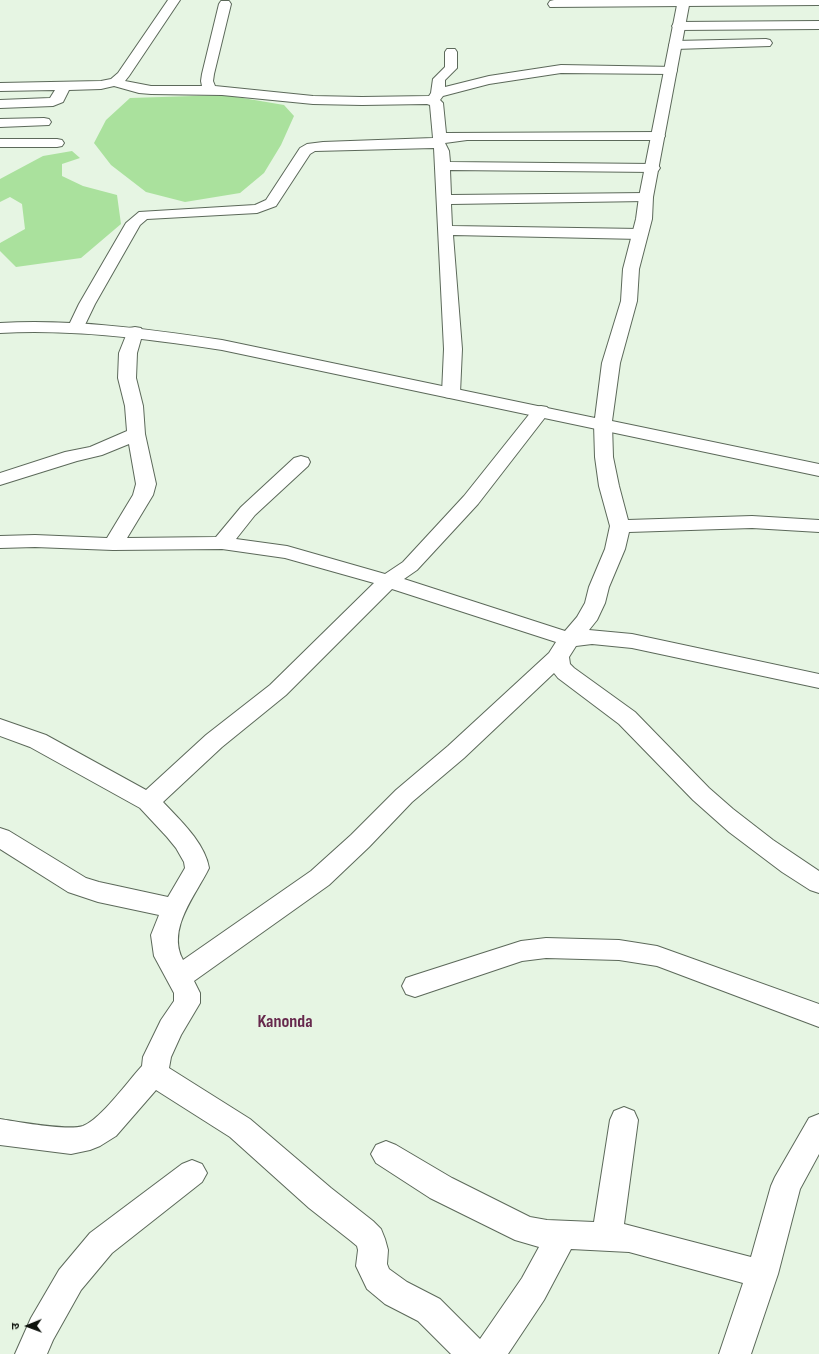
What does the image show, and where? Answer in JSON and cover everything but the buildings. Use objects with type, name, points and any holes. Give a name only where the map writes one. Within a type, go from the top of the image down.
[{"type":"street","points":[[0,87],[100,85],[115,82],[124,76],[174,0]]},
{"type":"street","points":[[179,977],[320,878],[360,841],[404,796],[456,752],[564,649],[586,620],[595,603],[599,587],[615,549],[620,526],[609,486],[604,457],[603,424],[611,363],[629,301],[631,269],[644,219],[646,197],[684,1]]},
{"type":"street","points":[[554,4],[684,1],[819,1]]},
{"type":"street","points":[[210,90],[207,81],[208,74],[225,4]]},
{"type":"street","points":[[696,26],[709,14],[717,11],[819,10]]},
{"type":"street","points":[[678,26],[819,25]]},
{"type":"street","points":[[675,45],[766,43]]},
{"type":"street","points":[[451,52],[451,68],[439,79],[436,97],[436,141],[440,145],[443,166],[445,230],[454,349],[451,393]]},
{"type":"street","points":[[115,82],[133,89],[210,90],[296,99],[436,97],[489,80],[561,70],[671,70]]},
{"type":"street","points":[[0,104],[53,102],[58,99],[64,85]]},
{"type":"street","points":[[0,124],[44,122]]},
{"type":"street","points":[[76,327],[87,304],[134,223],[139,218],[144,215],[257,209],[266,206],[271,203],[305,151],[312,147],[436,141],[467,136],[658,136]]},
{"type":"street","points":[[0,143],[57,143]]},
{"type":"street","points":[[443,166],[652,168]]},
{"type":"street","points":[[444,200],[646,197]]},
{"type":"street","points":[[445,230],[640,234]]},
{"type":"street","points":[[0,328],[76,327],[135,332],[222,345],[819,470]]},
{"type":"street","points":[[113,544],[142,495],[146,484],[136,434],[134,406],[127,378],[128,353],[135,332]]},
{"type":"street","points":[[148,802],[214,741],[278,690],[388,581],[410,566],[471,500],[541,411]]},
{"type":"street","points":[[0,479],[24,470],[72,456],[95,452],[136,434]]},
{"type":"street","points":[[222,543],[248,511],[301,462]]},
{"type":"street","points":[[620,526],[752,522],[819,526]]},
{"type":"street","points":[[0,542],[35,541],[113,544],[222,543],[288,552],[388,581],[564,649],[592,638],[632,641],[819,681]]},
{"type":"street","points":[[564,649],[560,666],[566,673],[627,719],[653,743],[689,783],[734,824],[757,843],[819,883]]},
{"type":"street","points":[[0,727],[38,741],[148,802],[185,842],[196,862],[196,868],[193,876],[174,908],[164,935],[167,956],[188,993],[187,1003],[171,1028],[157,1057],[155,1071],[106,1127],[90,1137],[71,1140],[0,1132]]},
{"type":"street","points":[[0,837],[77,885],[98,892],[174,908]]},
{"type":"street","points":[[414,986],[521,951],[546,948],[619,950],[657,956],[819,1016]]},
{"type":"street","points":[[155,1071],[162,1079],[240,1128],[370,1239],[373,1250],[371,1266],[378,1279],[396,1293],[429,1310],[473,1354]]},
{"type":"street","points":[[607,1237],[624,1120]]},
{"type":"street","points":[[735,1354],[762,1274],[786,1186],[819,1127]]},
{"type":"street","points":[[386,1154],[441,1188],[526,1230],[547,1234],[629,1238],[762,1274]]},
{"type":"street","points":[[31,1354],[42,1329],[70,1280],[101,1243],[192,1173]]},
{"type":"street","points":[[488,1354],[533,1289],[562,1235]]},
{"type":"shaded area","points":[[225,95],[284,105],[294,116],[281,145],[264,173],[240,193],[185,202],[146,192],[111,165],[94,143],[106,120],[130,98]]},
{"type":"shaded area","points":[[72,151],[80,158],[62,164],[62,176],[83,186],[117,195],[121,224],[81,258],[16,267],[0,251],[0,243],[25,229],[22,204],[10,197],[0,202],[0,179],[43,156]]},
{"type":"district","name":"Kanonda","points":[[285,1022]]}]
